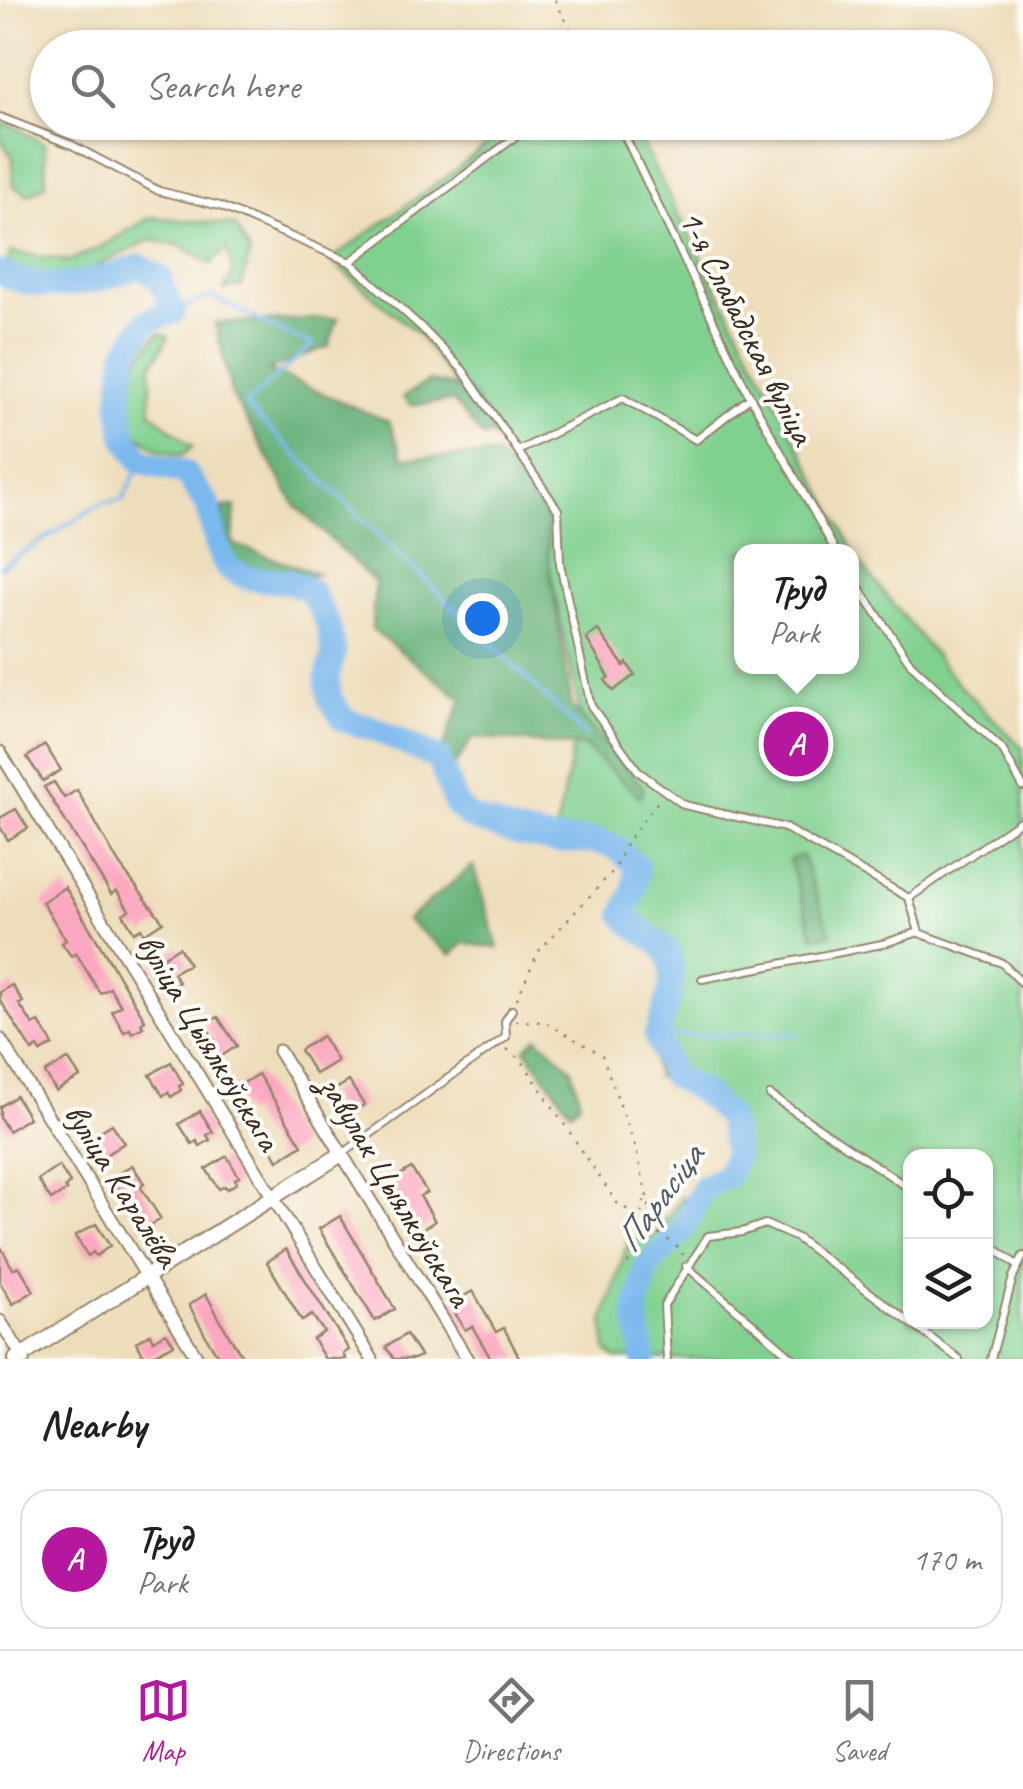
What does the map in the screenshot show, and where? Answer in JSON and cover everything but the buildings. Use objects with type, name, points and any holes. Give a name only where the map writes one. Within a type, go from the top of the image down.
[{"type":"street","name":"вуліца Цыялкоўскага","points":[[0,752],[372,1359]]},
{"type":"street","name":"вуліца Каралёва","points":[[0,1039],[198,1359]]},
{"type":"street","name":"завулак Цыялкоўскага","points":[[279,1051],[467,1359]]},
{"type":"street","points":[[0,1321],[20,1358],[340,1156]]},
{"type":"lane","points":[[0,117],[30,129]]},
{"type":"lane","points":[[59,140],[159,191],[220,206],[350,262],[462,370],[558,510],[560,564],[592,706],[640,772],[684,805],[786,828],[909,898],[918,932]]},
{"type":"lane","points":[[350,262],[510,140]]},
{"type":"lane","name":"1-я Слабадская вуліца","points":[[627,140],[751,397],[832,544]]},
{"type":"lane","points":[[518,451],[622,398],[696,440],[751,397]]},
{"type":"lane","points":[[859,588],[911,664],[1002,750],[1023,787]]},
{"type":"lane","points":[[909,898],[1023,819]]},
{"type":"lane","points":[[702,979],[882,944],[918,932],[1002,962],[1023,984]]},
{"type":"lane","points":[[340,1156],[506,1037],[505,1021],[512,1010]]},
{"type":"lane","points":[[770,1094],[903,1184]]},
{"type":"lane","points":[[667,1359],[664,1305],[686,1266],[708,1236],[742,1232],[765,1224],[797,1238],[959,1359]]},
{"type":"lane","points":[[993,1247],[1018,1266]]},
{"type":"lane","points":[[991,1359],[1013,1277],[1023,1256]]},
{"type":"lane","points":[[686,1266],[794,1359]]},
{"type":"lane","points":[[1013,1277],[1023,1283]]},
{"type":"path","points":[[555,0],[571,30]]},
{"type":"path","points":[[512,1010],[538,952],[615,869],[628,840],[665,791]]},
{"type":"path","points":[[505,1021],[545,1022],[602,1055],[636,1149],[654,1231],[682,1250]]},
{"type":"path","points":[[498,1042],[522,1061],[616,1203],[640,1217]]},
{"type":"path","points":[[628,1264],[646,1193]]},
{"type":"green space","points":[[0,123],[45,144],[46,184],[29,195],[12,185],[13,158],[0,139]]},
{"type":"green space","points":[[492,140],[640,140],[850,544],[734,544],[734,674],[859,674],[859,561],[959,685],[1023,748],[1023,1359],[616,1359],[606,1350],[604,1320],[628,1242],[655,1235],[682,1197],[689,1217],[704,1187],[727,1176],[735,1157],[731,1126],[702,1101],[656,1076],[650,1021],[672,969],[671,959],[661,944],[624,914],[634,892],[637,867],[608,846],[554,841],[580,712],[550,571],[545,507],[419,335],[330,260]]},
{"type":"green space","points":[[151,217],[235,225],[250,253],[242,286],[224,290],[233,273],[227,248],[211,264],[181,246],[150,240],[85,272],[53,278],[6,266],[11,252],[69,261]]},
{"type":"green space","points":[[338,318],[329,346],[268,370],[389,422],[403,458],[497,455],[545,507],[550,571],[572,706],[644,789],[640,797],[585,747],[473,737],[456,764],[441,753],[462,699],[372,629],[375,582],[296,506],[232,395],[215,323]]},
{"type":"green space","points":[[159,333],[169,336],[151,367],[151,412],[193,447],[181,456],[157,449],[133,431],[130,378],[139,358]]},
{"type":"green space","points":[[429,381],[467,389],[499,433],[483,437],[453,401],[411,405],[403,397]]},
{"type":"green space","points":[[235,506],[233,544],[317,574],[304,577],[231,562],[223,507]]},
{"type":"green space","points":[[802,855],[831,935],[814,937],[789,860]]},
{"type":"green space","points":[[473,866],[498,948],[464,943],[451,955],[407,920]]},
{"type":"green space","points":[[537,1037],[572,1069],[580,1102],[571,1111],[525,1049]]},
{"type":"waterway","name":"Парасіца","points":[[0,272],[17,280],[52,286],[87,282],[139,266],[160,278],[173,312],[147,321],[126,352],[120,403],[125,437],[141,461],[185,473],[208,505],[218,549],[227,568],[248,578],[290,582],[310,590],[328,624],[334,652],[327,679],[330,699],[344,720],[377,730],[439,759],[456,805],[469,817],[554,841],[595,841],[616,847],[637,867],[634,892],[624,914],[661,945],[671,965],[670,989],[656,1036],[673,1076],[702,1092],[729,1118],[736,1153],[727,1176],[704,1187],[681,1232],[647,1267],[636,1312],[644,1359]]},
{"type":"waterway","points":[[173,312],[211,296],[313,344],[245,405],[585,735]]},
{"type":"waterway","points":[[0,567],[102,503],[123,500],[141,461]]},
{"type":"waterway","points":[[656,1036],[799,1034]]},
{"type":"place","name":"Труд","points":[[796,744]]}]
